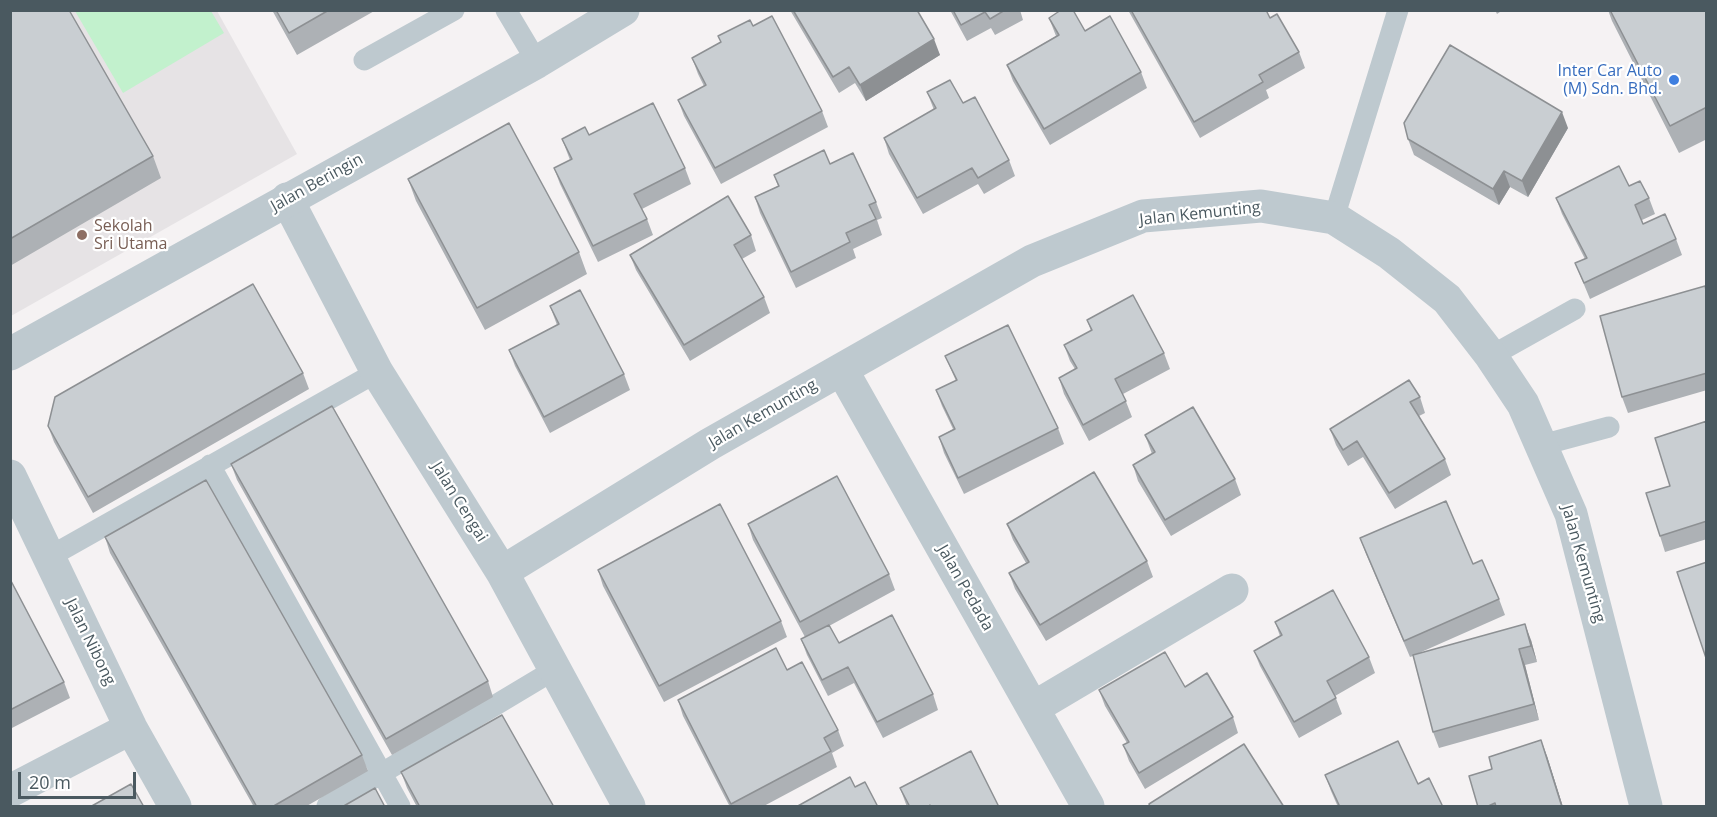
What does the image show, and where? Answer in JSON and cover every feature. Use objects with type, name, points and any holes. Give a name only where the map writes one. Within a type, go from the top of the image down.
[{"type":"street","name":"Jalan Beringin","points":[[10,354],[537,63],[623,10]]},
{"type":"street","name":"Jalan Cengai","points":[[287,199],[377,372],[502,572],[628,807]]},
{"type":"street","name":"Jalan Kemunting","points":[[502,572],[710,444],[1032,261],[1143,216],[1261,206],[1334,218],[1389,253],[1447,299],[1491,356],[1523,404],[1571,514],[1646,807]]},
{"type":"street","name":"Jalan Pedada","points":[[842,370],[1088,807]]},
{"type":"street","name":"Jalan Nibong","points":[[10,476],[131,728],[175,807]]},
{"type":"street","points":[[1033,708],[1232,590]]},
{"type":"street","points":[[10,791],[131,728]]},
{"type":"lane","points":[[364,60],[454,10]]},
{"type":"lane","points":[[506,10],[537,63]]},
{"type":"lane","points":[[1334,218],[1398,10]]},
{"type":"lane","points":[[1491,356],[1575,309]]},
{"type":"lane","points":[[49,556],[377,372]]},
{"type":"lane","points":[[1542,445],[1609,427]]},
{"type":"lane","points":[[210,465],[400,807]]},
{"type":"lane","points":[[327,807],[554,669]]},
{"type":"shaded area","name":"Sekolah Sri Utama","points":[[11,11],[217,11],[297,154],[11,316]]},
{"type":"green space","points":[[75,11],[211,11],[224,33],[123,93]]},
{"type":"building","points":[[10,10],[69,10],[153,156],[10,239]]},
{"type":"building","points":[[276,10],[329,10],[289,33]]},
{"type":"building","points":[[793,10],[917,10],[934,39],[860,85],[849,67],[833,77]]},
{"type":"building","points":[[953,10],[1005,10],[990,19],[985,12],[961,25]]},
{"type":"building","points":[[1061,10],[1073,10],[1085,31],[1110,16],[1141,72],[1044,129],[1007,65],[1059,35],[1049,18]]},
{"type":"building","points":[[1131,10],[1266,10],[1270,18],[1277,14],[1299,52],[1259,75],[1263,82],[1194,122]]},
{"type":"building","name":"Inter Car Auto (M) Sdn. Bhd.","points":[[1610,10],[1707,10],[1707,107],[1670,126]]},
{"type":"building","points":[[772,16],[822,111],[715,168],[678,100],[706,85],[692,58],[721,42],[718,36],[750,20],[753,26]]},
{"type":"building","points":[[1450,45],[1562,112],[1522,181],[1504,171],[1493,189],[1408,139],[1404,123]]},
{"type":"building","points":[[950,80],[963,103],[975,97],[1009,160],[978,178],[972,168],[917,198],[884,138],[936,108],[927,92]]},
{"type":"building","points":[[653,103],[685,168],[634,194],[647,219],[593,246],[554,168],[572,159],[562,139],[585,127],[589,135]]},
{"type":"building","points":[[509,123],[579,252],[477,308],[408,179]]},
{"type":"building","points":[[824,150],[830,164],[853,153],[876,202],[869,205],[876,219],[846,233],[850,242],[791,272],[755,197],[779,186],[774,175]]},
{"type":"building","points":[[1619,166],[1629,186],[1640,181],[1649,198],[1635,205],[1643,224],[1665,214],[1676,239],[1584,283],[1575,263],[1587,258],[1556,198]]},
{"type":"building","points":[[728,196],[751,235],[734,245],[764,297],[684,345],[630,255]]},
{"type":"building","points":[[253,284],[303,373],[88,497],[48,426],[55,397]]},
{"type":"building","points":[[1705,286],[1707,294],[1707,373],[1622,397],[1600,316]]},
{"type":"building","points":[[580,290],[624,374],[544,417],[509,350],[559,324],[550,306]]},
{"type":"building","points":[[1133,295],[1164,353],[1115,379],[1126,401],[1083,425],[1059,378],[1077,368],[1064,345],[1092,330],[1087,320]]},
{"type":"building","points":[[1008,325],[1058,428],[958,478],[939,437],[955,429],[936,390],[957,380],[945,356]]},
{"type":"building","points":[[1409,380],[1420,397],[1410,402],[1445,459],[1389,493],[1357,441],[1343,450],[1330,429]]},
{"type":"building","points":[[332,406],[488,681],[386,739],[231,464]]},
{"type":"building","points":[[1193,407],[1235,479],[1165,520],[1133,465],[1155,452],[1145,435]]},
{"type":"building","points":[[1707,421],[1707,521],[1660,536],[1646,493],[1670,486],[1655,438]]},
{"type":"building","points":[[1094,472],[1147,561],[1040,625],[1009,573],[1029,562],[1007,524]]},
{"type":"building","points":[[837,476],[889,574],[800,622],[748,524]]},
{"type":"building","points":[[206,480],[362,755],[272,807],[257,807],[105,537]]},
{"type":"building","points":[[1446,501],[1473,564],[1482,560],[1499,599],[1404,641],[1360,538]]},
{"type":"building","points":[[720,504],[781,621],[659,686],[598,570]]},
{"type":"building","points":[[1707,562],[1707,661],[1677,572]]},
{"type":"building","points":[[10,579],[64,682],[10,710]]},
{"type":"building","points":[[1333,590],[1369,657],[1327,681],[1336,698],[1294,722],[1254,651],[1282,635],[1275,622]]},
{"type":"building","points":[[892,615],[933,694],[877,722],[848,667],[822,680],[801,639],[829,625],[839,643]]},
{"type":"building","points":[[1525,624],[1531,646],[1519,649],[1534,704],[1433,732],[1413,655]]},
{"type":"building","points":[[776,648],[787,670],[802,662],[838,730],[824,738],[831,751],[731,804],[678,700]]},
{"type":"building","points":[[1165,652],[1185,687],[1207,673],[1233,717],[1139,773],[1123,745],[1129,742],[1099,690]]},
{"type":"building","points":[[502,715],[554,807],[420,807],[401,772]]},
{"type":"building","points":[[1541,740],[1562,807],[1496,807],[1495,803],[1486,807],[1478,807],[1469,776],[1492,769],[1489,757]]},
{"type":"building","points":[[1398,741],[1418,784],[1429,778],[1443,807],[1340,807],[1325,775]]},
{"type":"building","points":[[1244,744],[1284,807],[1150,807],[1149,804]]},
{"type":"building","points":[[971,751],[999,807],[931,807],[930,805],[910,807],[900,788]]},
{"type":"building","points":[[850,777],[855,787],[865,782],[878,807],[796,807]]},
{"type":"building","points":[[131,784],[144,807],[90,807]]},
{"type":"building","points":[[375,788],[385,807],[342,807]]},
{"type":"place","name":"Inter Car Auto (M) Sdn. Bhd.","points":[[1674,80]]},
{"type":"place","name":"Sekolah Sri Utama","points":[[82,235]]}]
